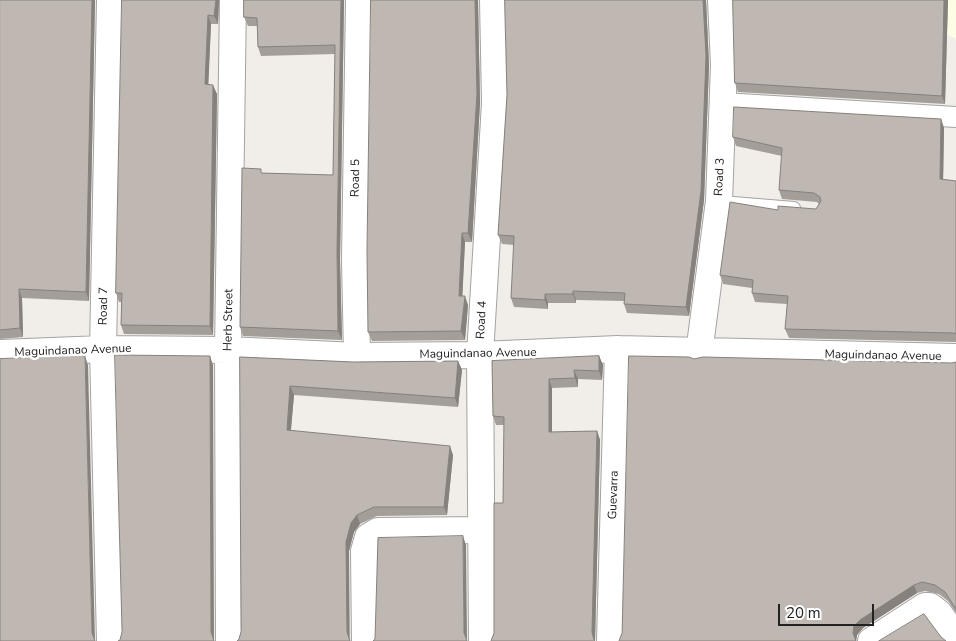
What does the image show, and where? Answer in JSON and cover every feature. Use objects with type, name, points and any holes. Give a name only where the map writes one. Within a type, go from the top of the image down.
[{"type":"street","name":"Road 7","points":[[110,0],[103,349],[110,641]]},
{"type":"street","name":"Herb Street","points":[[229,641],[228,350],[233,0]]},
{"type":"street","name":"Road 5","points":[[357,356],[355,260],[359,0]]},
{"type":"street","name":"Road 4","points":[[482,641],[480,355],[495,103],[493,0]]},
{"type":"street","name":"Road 3","points":[[699,352],[719,201],[723,103],[721,0]]},
{"type":"street","points":[[723,103],[956,117]]},
{"type":"street","name":"Maguindanao Avenue","points":[[0,354],[103,349],[228,350],[357,356],[480,355],[618,349],[956,357]]},
{"type":"street","name":"Guevarra","points":[[610,641],[618,349]]},
{"type":"street","points":[[365,641],[364,551],[368,537],[378,532],[482,530]]},
{"type":"street","points":[[871,641],[925,606],[930,606],[939,612],[956,637]]},
{"type":"lane","points":[[719,201],[806,209]]},
{"type":"shaded area","points":[[915,0],[956,0],[956,39],[927,23]]},
{"type":"building","points":[[0,0],[92,0],[86,292],[19,289],[20,328],[0,330]]},
{"type":"building","points":[[122,0],[216,0],[214,16],[208,15],[205,84],[213,85],[210,326],[121,325],[122,293],[116,293]]},
{"type":"building","points":[[244,0],[341,0],[337,251],[338,331],[240,327],[242,168],[261,169],[261,173],[333,175],[335,45],[258,47],[257,18],[244,17]]},
{"type":"building","points":[[371,0],[475,0],[477,94],[468,233],[462,233],[459,296],[465,296],[461,331],[368,332],[367,251]]},
{"type":"building","points":[[505,0],[703,0],[706,56],[701,191],[686,307],[624,304],[625,293],[573,291],[573,294],[545,294],[545,300],[511,298],[514,236],[498,235],[507,95]]},
{"type":"building","points":[[733,0],[944,0],[942,96],[735,83]]},
{"type":"building","points":[[734,107],[941,119],[940,179],[956,181],[956,334],[785,329],[788,296],[752,293],[753,280],[720,275],[730,202],[778,210],[778,206],[816,209],[821,201],[820,197],[814,193],[779,190],[782,148],[733,137]]},
{"type":"building","points":[[115,355],[210,356],[211,632],[214,641],[118,641],[122,632]]},
{"type":"building","points":[[85,356],[92,633],[95,641],[0,641],[0,359]]},
{"type":"building","points":[[599,356],[599,371],[574,370],[575,378],[549,379],[549,432],[597,431],[592,632],[595,641],[491,641],[494,633],[494,503],[503,503],[504,417],[493,416],[492,361]]},
{"type":"building","points":[[629,356],[689,357],[694,359],[703,357],[956,362],[956,609],[945,592],[935,585],[922,582],[914,585],[860,620],[854,626],[853,633],[856,641],[619,641],[622,633]]},
{"type":"building","points":[[240,357],[353,362],[458,361],[455,398],[290,386],[287,430],[450,446],[444,507],[374,507],[357,515],[351,523],[346,542],[347,632],[350,641],[237,641],[241,632]]},
{"type":"building","points":[[463,536],[464,633],[467,641],[373,641],[375,639],[378,538]]},
{"type":"building","points":[[924,614],[946,641],[879,641]]}]
